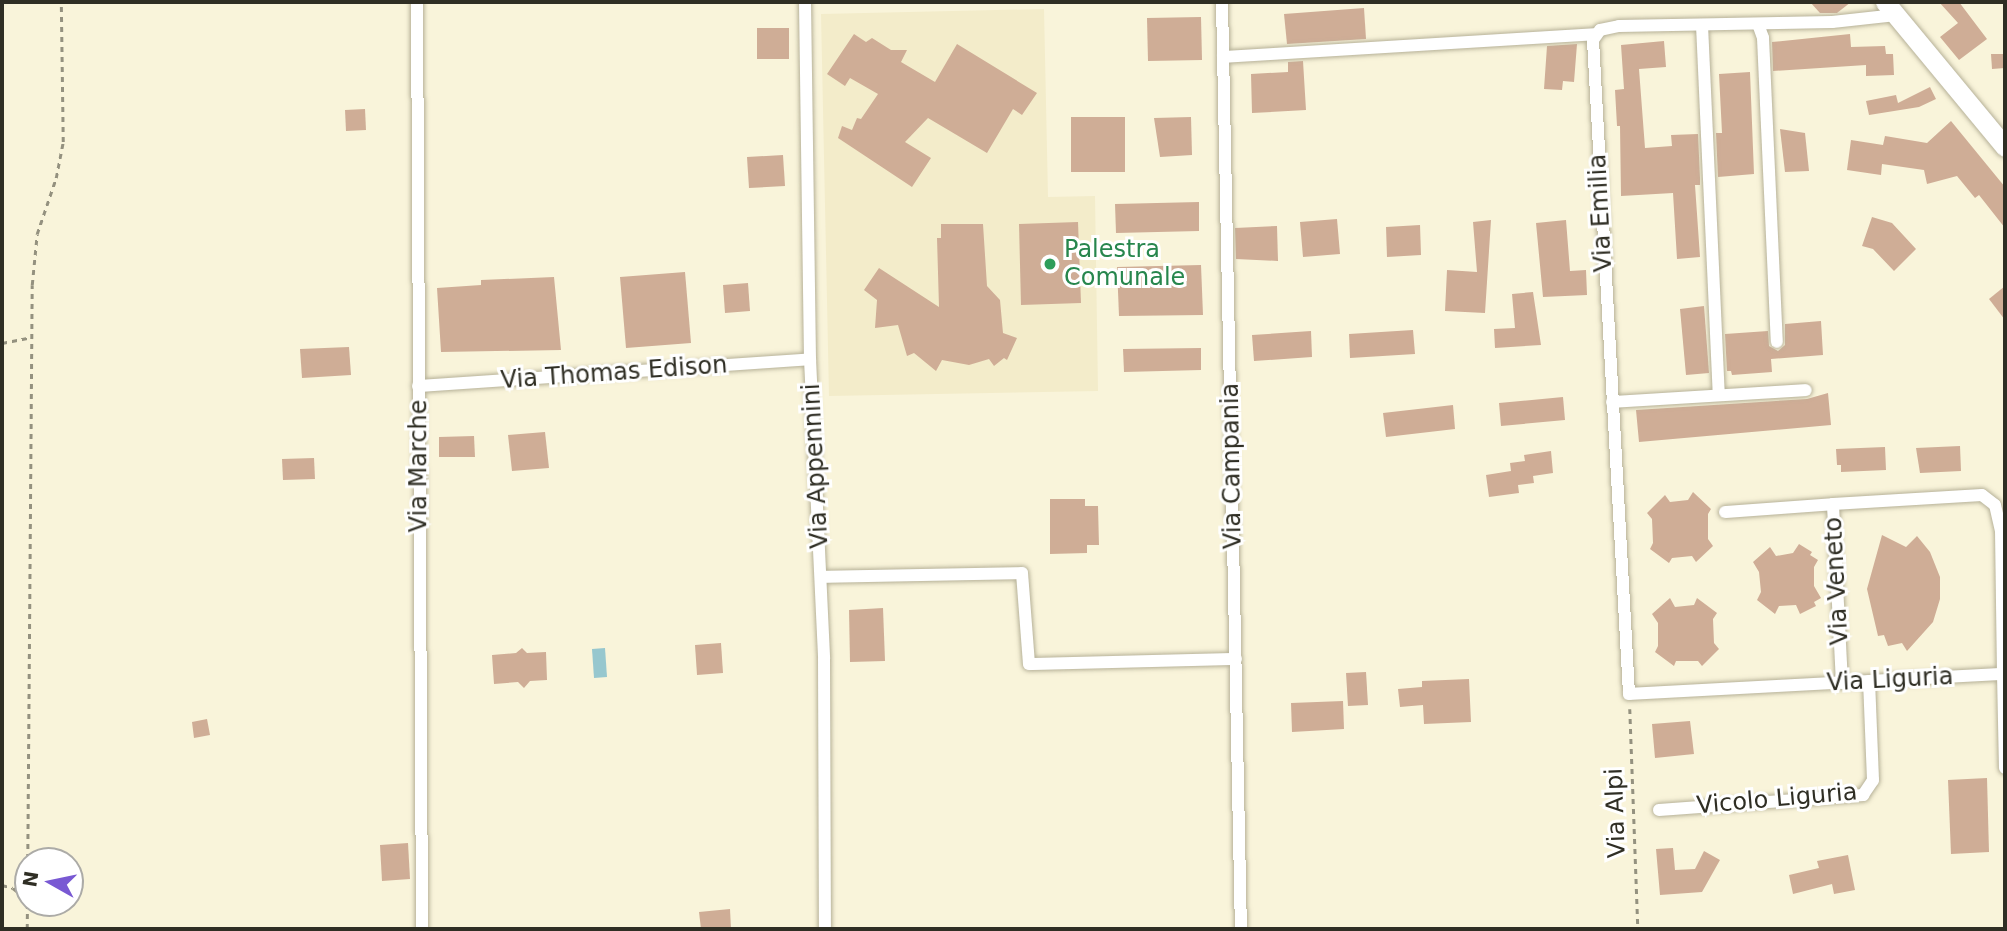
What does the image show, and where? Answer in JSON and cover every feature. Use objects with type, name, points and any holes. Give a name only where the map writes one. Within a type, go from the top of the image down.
[{"type":"main road","points":[[1890,8],[2005,147]]},
{"type":"street","name":"Via Marche","points":[[417,2],[422,929]]},
{"type":"street","name":"Via Appennini","points":[[805,2],[810,359],[821,577],[825,929]]},
{"type":"street","name":"Via Campania","points":[[1222,2],[1241,929]]},
{"type":"street","points":[[1223,57],[1595,34],[1619,26],[1832,22],[1890,8]]},
{"type":"street","points":[[1758,24],[1763,38],[1777,342]]},
{"type":"street","points":[[1702,25],[1719,395]]},
{"type":"street","name":"Via Emilia","points":[[1595,34],[1592,47],[1629,694]]},
{"type":"street","name":"Via Thomas Edison","points":[[418,386],[810,359]]},
{"type":"street","points":[[1612,402],[1806,390]]},
{"type":"street","name":"Via Veneto","points":[[1842,683],[1833,504],[1982,495],[1995,505],[2003,530]]},
{"type":"street","points":[[1725,512],[1833,504]]},
{"type":"street","points":[[2003,530],[2005,768]]},
{"type":"street","points":[[821,577],[1022,573],[1029,664],[1236,659]]},
{"type":"street","name":"Via Liguria","points":[[1629,694],[2003,674]]},
{"type":"street","name":"Vicolo Liguria","points":[[1659,810],[1863,795],[1873,780],[1869,681]]},
{"type":"path","points":[[27,847],[35,245],[63,142],[61,2]]},
{"type":"path","points":[[2,342],[32,337]]},
{"type":"path","name":"Via Alpi","points":[[1629,694],[1638,929]]},
{"type":"shaded area","points":[[1044,9],[1048,197],[1095,196],[1098,391],[829,396],[821,14]]},
{"type":"water","points":[[605,648],[607,677],[594,678],[592,649]]},
{"type":"building","points":[[1810,2],[1851,2],[1837,13],[1820,13]]},
{"type":"building","points":[[1939,2],[1959,2],[1987,39],[1959,60],[1940,37],[1958,23]]},
{"type":"building","points":[[1364,8],[1366,39],[1287,44],[1284,14]]},
{"type":"building","points":[[1201,17],[1202,60],[1148,61],[1147,18]]},
{"type":"building","points":[[757,28],[789,28],[789,59],[757,59]]},
{"type":"building","points":[[854,34],[866,42],[872,38],[891,50],[907,50],[901,62],[935,82],[957,44],[1037,93],[1022,115],[1013,109],[987,153],[928,118],[905,142],[931,158],[912,187],[838,138],[842,126],[852,130],[857,118],[861,119],[878,94],[850,78],[845,86],[827,74]]},
{"type":"building","points":[[1850,34],[1851,47],[1885,46],[1886,54],[1893,54],[1894,75],[1866,76],[1866,65],[1773,71],[1772,42]]},
{"type":"building","points":[[1664,41],[1666,67],[1639,69],[1645,148],[1672,146],[1671,135],[1698,134],[1700,185],[1695,185],[1700,257],[1677,259],[1673,193],[1621,196],[1620,126],[1617,126],[1615,90],[1624,89],[1621,45]]},
{"type":"building","points":[[1577,44],[1574,82],[1563,81],[1562,90],[1544,89],[1547,46]]},
{"type":"building","points":[[1991,54],[2005,54],[2005,68],[1992,69]]},
{"type":"building","points":[[1303,61],[1306,110],[1252,113],[1251,74],[1288,72],[1288,62]]},
{"type":"building","points":[[1750,72],[1754,174],[1718,177],[1716,133],[1722,133],[1719,74]]},
{"type":"building","points":[[1930,87],[1936,99],[1919,107],[1869,115],[1866,101],[1896,95],[1898,103]]},
{"type":"building","points":[[365,109],[366,130],[346,131],[345,110]]},
{"type":"building","points":[[1071,117],[1125,117],[1125,172],[1071,172]]},
{"type":"building","points":[[1191,117],[1192,155],[1160,157],[1154,118]]},
{"type":"building","points":[[1951,121],[2005,187],[2005,228],[1979,195],[1975,198],[1957,176],[1927,184],[1924,170],[1882,164],[1881,175],[1847,170],[1851,140],[1883,145],[1885,136],[1927,143]]},
{"type":"building","points":[[1780,129],[1805,133],[1809,171],[1785,172]]},
{"type":"building","points":[[783,155],[785,186],[749,188],[747,157]]},
{"type":"building","points":[[1199,202],[1199,231],[1116,233],[1115,204]]},
{"type":"building","points":[[1872,217],[1892,223],[1916,249],[1894,271],[1873,249],[1862,246]]},
{"type":"building","points":[[1337,219],[1340,254],[1303,257],[1300,222]]},
{"type":"building","points":[[1491,220],[1485,313],[1445,311],[1447,270],[1477,272],[1473,222]]},
{"type":"building","points":[[1566,220],[1570,271],[1586,270],[1587,295],[1543,297],[1536,223]]},
{"type":"building","name":"Palestra Comunale","points":[[1078,222],[1081,303],[1021,305],[1019,224]]},
{"type":"building","points":[[941,224],[983,224],[987,286],[1000,300],[1003,333],[1017,338],[1007,360],[1004,358],[994,366],[989,359],[969,365],[942,360],[936,371],[914,353],[907,356],[898,325],[875,328],[877,300],[864,290],[879,268],[939,307],[937,238],[941,238]]},
{"type":"building","points":[[1420,225],[1421,255],[1387,257],[1386,227]]},
{"type":"building","points":[[1277,226],[1278,261],[1236,259],[1235,228]]},
{"type":"building","points":[[1201,265],[1203,315],[1119,316],[1117,267]]},
{"type":"building","points":[[685,272],[691,343],[626,348],[620,277]]},
{"type":"building","points":[[554,277],[561,350],[441,352],[437,288],[481,285],[481,280]]},
{"type":"building","points":[[748,283],[750,311],[725,313],[723,285]]},
{"type":"building","points":[[2005,286],[2005,320],[1989,299]]},
{"type":"building","points":[[1533,292],[1541,345],[1495,348],[1494,329],[1515,328],[1512,294]]},
{"type":"building","points":[[1704,306],[1709,373],[1686,375],[1680,309]]},
{"type":"building","points":[[1821,321],[1823,355],[1771,359],[1772,372],[1732,375],[1731,371],[1727,371],[1725,334],[1768,331],[1769,346],[1778,351],[1785,345],[1785,324]]},
{"type":"building","points":[[1413,330],[1415,354],[1350,358],[1349,334]]},
{"type":"building","points":[[1311,331],[1312,357],[1254,361],[1252,335]]},
{"type":"building","points":[[349,347],[351,375],[302,378],[300,349]]},
{"type":"building","points":[[1201,348],[1201,370],[1124,372],[1123,349]]},
{"type":"building","points":[[1828,393],[1831,425],[1639,442],[1636,410],[1807,399]]},
{"type":"building","points":[[1563,397],[1565,420],[1501,426],[1499,403]]},
{"type":"building","points":[[1453,405],[1455,429],[1386,437],[1383,413]]},
{"type":"building","points":[[545,432],[549,468],[512,471],[508,435]]},
{"type":"building","points":[[474,436],[475,457],[439,457],[439,437]]},
{"type":"building","points":[[1960,446],[1961,471],[1920,473],[1916,448]]},
{"type":"building","points":[[1885,447],[1886,470],[1841,472],[1841,465],[1837,465],[1836,449]]},
{"type":"building","points":[[1551,451],[1553,473],[1533,476],[1534,483],[1518,485],[1519,493],[1489,497],[1486,475],[1511,471],[1510,463],[1525,461],[1524,455]]},
{"type":"building","points":[[314,458],[315,479],[283,480],[282,459]]},
{"type":"building","points":[[1693,492],[1711,509],[1708,514],[1708,539],[1713,546],[1696,562],[1692,556],[1672,558],[1669,563],[1650,549],[1653,543],[1652,519],[1647,513],[1665,495],[1670,502],[1688,500]]},
{"type":"building","points":[[1050,499],[1085,499],[1085,506],[1098,506],[1099,545],[1087,545],[1087,553],[1050,554]]},
{"type":"building","points":[[1882,535],[1906,547],[1917,536],[1930,552],[1940,577],[1940,599],[1933,622],[1907,651],[1902,643],[1888,646],[1884,635],[1878,636],[1867,589]]},
{"type":"building","points":[[1799,544],[1812,552],[1810,555],[1818,560],[1814,567],[1814,586],[1821,598],[1814,602],[1816,606],[1800,614],[1796,605],[1779,606],[1775,614],[1757,600],[1761,592],[1759,572],[1753,562],[1770,547],[1776,556],[1793,553]]},
{"type":"building","points":[[1670,598],[1675,607],[1694,605],[1697,598],[1717,613],[1713,619],[1714,643],[1719,649],[1702,666],[1698,661],[1676,661],[1674,666],[1655,652],[1658,646],[1658,623],[1652,614]]},
{"type":"building","points":[[883,608],[885,661],[850,662],[849,610]]},
{"type":"building","points":[[721,643],[723,673],[697,675],[695,645]]},
{"type":"building","points":[[522,648],[527,653],[546,652],[547,680],[530,681],[524,688],[518,682],[494,684],[492,655],[516,653]]},
{"type":"building","points":[[1366,672],[1368,705],[1348,706],[1346,673]]},
{"type":"building","points":[[1469,679],[1471,722],[1424,724],[1423,705],[1400,707],[1398,689],[1422,687],[1422,681]]},
{"type":"building","points":[[1343,701],[1344,729],[1292,732],[1291,703]]},
{"type":"building","points":[[207,719],[210,735],[194,738],[192,722]]},
{"type":"building","points":[[1690,721],[1694,754],[1655,758],[1652,724]]},
{"type":"building","points":[[1987,778],[1989,852],[1951,854],[1948,780]]},
{"type":"building","points":[[408,843],[410,879],[382,881],[380,845]]},
{"type":"building","points":[[1673,848],[1675,870],[1695,869],[1704,851],[1720,860],[1702,892],[1660,895],[1656,849]]},
{"type":"building","points":[[1848,855],[1855,890],[1834,894],[1832,884],[1793,894],[1789,875],[1819,868],[1817,861]]},
{"type":"building","points":[[730,909],[731,929],[701,929],[699,912]]},
{"type":"place","name":"Palestra Comunale","points":[[1050,264]]}]
